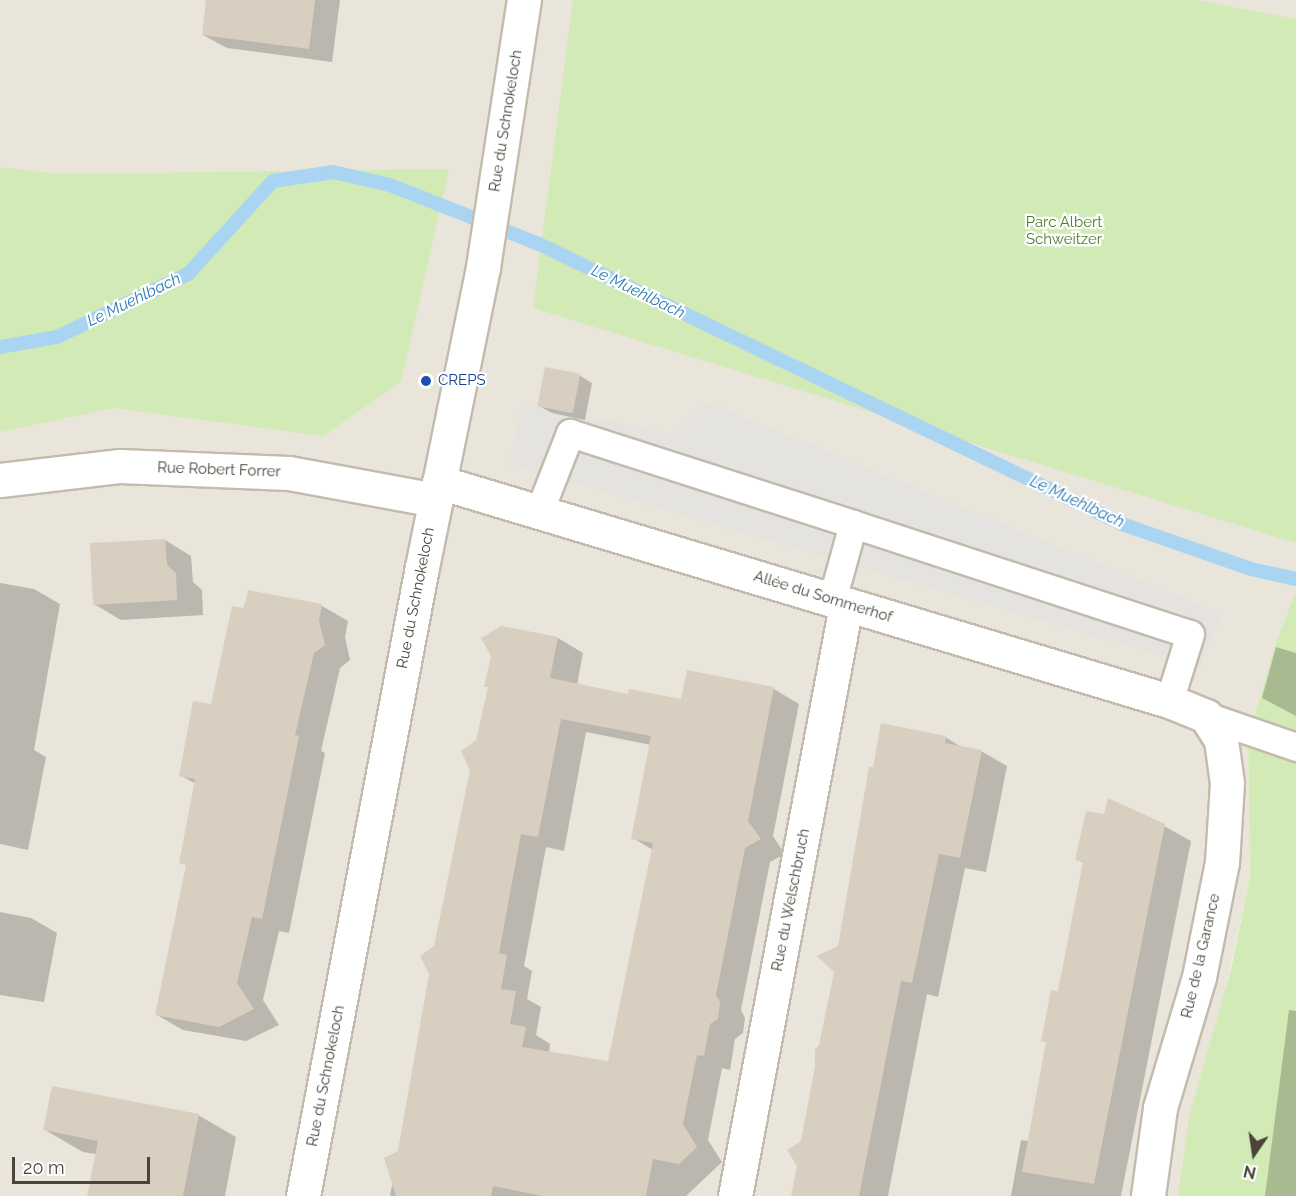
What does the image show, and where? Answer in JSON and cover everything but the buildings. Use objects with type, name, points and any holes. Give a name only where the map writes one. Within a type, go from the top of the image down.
[{"type":"street","name":"Rue du Schnokeloch","points":[[303,1196],[437,491],[483,267],[524,0]]},
{"type":"street","name":"Rue Robert Forrer","points":[[0,480],[120,466],[289,473],[437,491]]},
{"type":"street","name":"Allée du Sommerhof","points":[[437,491],[539,512],[1169,701],[1206,716]]},
{"type":"street","name":"Rue du Welschbruch","points":[[735,1196],[839,602]]},
{"type":"street","name":"Rue de la Garance","points":[[1148,1196],[1160,1108],[1199,977],[1222,862],[1227,783],[1221,740],[1206,716]]},
{"type":"lane","points":[[539,512],[570,433],[1190,634],[1169,701]]},
{"type":"lane","points":[[839,602],[853,524]]},
{"type":"lane","points":[[1206,716],[1296,747]]},
{"type":"shaded area","points":[[0,0],[1296,0],[1296,591],[1275,645],[1248,740],[1250,878],[1180,1196],[0,1196]]},
{"type":"shaded area","points":[[707,402],[1222,614],[1200,667],[510,464],[521,407],[537,406],[674,434]]},
{"type":"green space","name":"Parc Albert Schweitzer","points":[[573,0],[1196,0],[1296,19],[1296,543],[533,308]]},
{"type":"green space","points":[[0,167],[57,174],[449,169],[401,382],[323,436],[114,408],[0,432]]},
{"type":"green space","points":[[1296,591],[1296,1196],[1178,1196],[1189,1117],[1231,969],[1250,878],[1248,740],[1275,645]]},
{"type":"waterway","name":"Le Muehlbach","points":[[0,347],[57,337],[188,274],[273,181],[333,172],[390,185],[539,244],[1122,524],[1251,569],[1296,579]]},
{"type":"place","name":"CREPS","points":[[426,381]]}]
